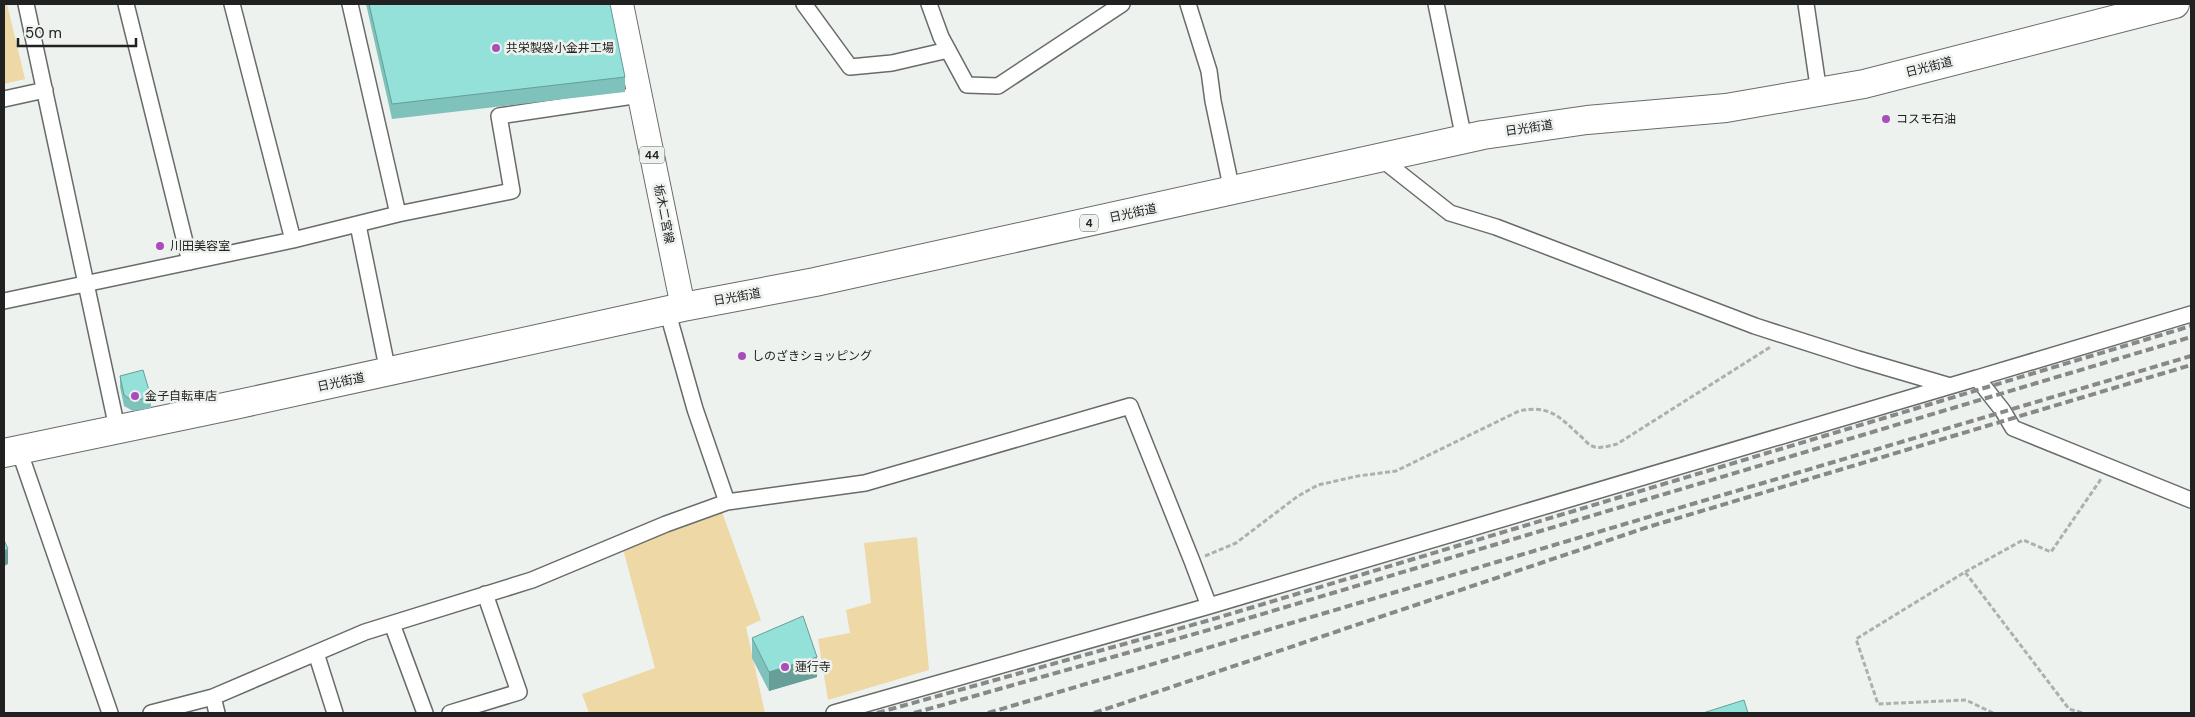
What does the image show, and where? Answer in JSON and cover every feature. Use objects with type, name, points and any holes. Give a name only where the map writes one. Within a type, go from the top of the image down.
[{"type":"highway","name":"日光街道","points":[[12,451],[388,372],[675,308],[815,282],[1464,139],[1587,120],[1726,108],[1819,93],[1883,79],[2175,4]]},
{"type":"main road","name":"栃木二宮線","points":[[621,4],[640,95],[675,308]]},
{"type":"street","points":[[26,4],[116,428]]},
{"type":"street","points":[[126,4],[190,262]]},
{"type":"street","points":[[232,4],[293,240]]},
{"type":"street","points":[[350,4],[398,214]]},
{"type":"street","points":[[804,4],[850,67],[892,63],[948,50]]},
{"type":"street","points":[[929,4],[948,50],[967,85],[998,86],[1122,4]]},
{"type":"street","points":[[1188,4],[1209,71],[1213,101],[1232,191]]},
{"type":"street","points":[[1436,4],[1464,139]]},
{"type":"street","points":[[1806,4],[1819,93]]},
{"type":"street","points":[[4,99],[45,90]]},
{"type":"street","points":[[4,301],[293,240],[398,214],[512,191],[499,116],[640,95]]},
{"type":"street","points":[[1379,157],[1450,213],[1496,227],[1786,336],[1950,386]]},
{"type":"street","points":[[358,225],[388,372]]},
{"type":"street","points":[[675,308],[695,409],[726,502]]},
{"type":"street","points":[[834,713],[1209,606],[2191,314]]},
{"type":"street","points":[[1977,378],[2003,411],[2013,428],[2191,500]]},
{"type":"street","points":[[151,713],[213,697],[365,632],[532,580],[666,524],[726,502],[865,483],[1130,406],[1209,606]]},
{"type":"street","points":[[12,451],[110,713]]},
{"type":"street","points":[[450,713],[519,692],[485,594]]},
{"type":"street","points":[[392,624],[424,713]]},
{"type":"street","points":[[316,654],[335,713]]},
{"type":"street","points":[[213,697],[217,713]]},
{"type":"path","points":[[1192,561],[1236,544],[1298,496],[1318,485],[1358,476],[1396,471],[1519,410],[1534,408],[1549,411],[1561,417],[1591,446],[1604,448],[1617,444],[1786,336]]},
{"type":"path","points":[[1993,713],[1966,700],[1878,704],[1856,639],[1965,572],[2023,540],[2051,552],[2110,466]]},
{"type":"path","points":[[1965,572],[2069,709],[2084,713]]},
{"type":"shaded area","points":[[4,4],[7,4],[25,79],[4,84]]},
{"type":"shaded area","points":[[722,512],[761,620],[746,627],[765,713],[589,713],[582,694],[655,668],[623,549],[668,530]]},
{"type":"shaded area","points":[[917,537],[929,670],[828,700],[818,639],[850,633],[846,610],[871,603],[864,543]]},
{"type":"building","name":"共栄製袋小金井工場","points":[[369,4],[610,4],[625,77],[392,104]]},
{"type":"building","points":[[143,370],[151,397],[133,401],[124,395],[120,376]]},
{"type":"building","points":[[4,540],[8,549],[4,551]]},
{"type":"building","points":[[803,616],[817,657],[769,672],[752,638]]},
{"type":"building","points":[[1744,700],[1748,713],[1703,713]]},
{"type":"railway","points":[[877,713],[1210,620],[2191,326]]},
{"type":"railway","points":[[914,713],[1212,629],[2191,337]]},
{"type":"railway","points":[[988,713],[2191,356]]},
{"type":"railway","points":[[1094,713],[1648,527],[2191,365]]},
{"type":"place","name":"共栄製袋小金井工場","points":[[496,48]]},
{"type":"place","name":"コスモ石油","points":[[1886,119]]},
{"type":"place","name":"川田美容室","points":[[160,246]]},
{"type":"place","name":"しのざきショッピング","points":[[742,356]]},
{"type":"place","name":"金子自転車店","points":[[135,396]]},
{"type":"place","name":"蓮行寺","points":[[785,667]]}]
